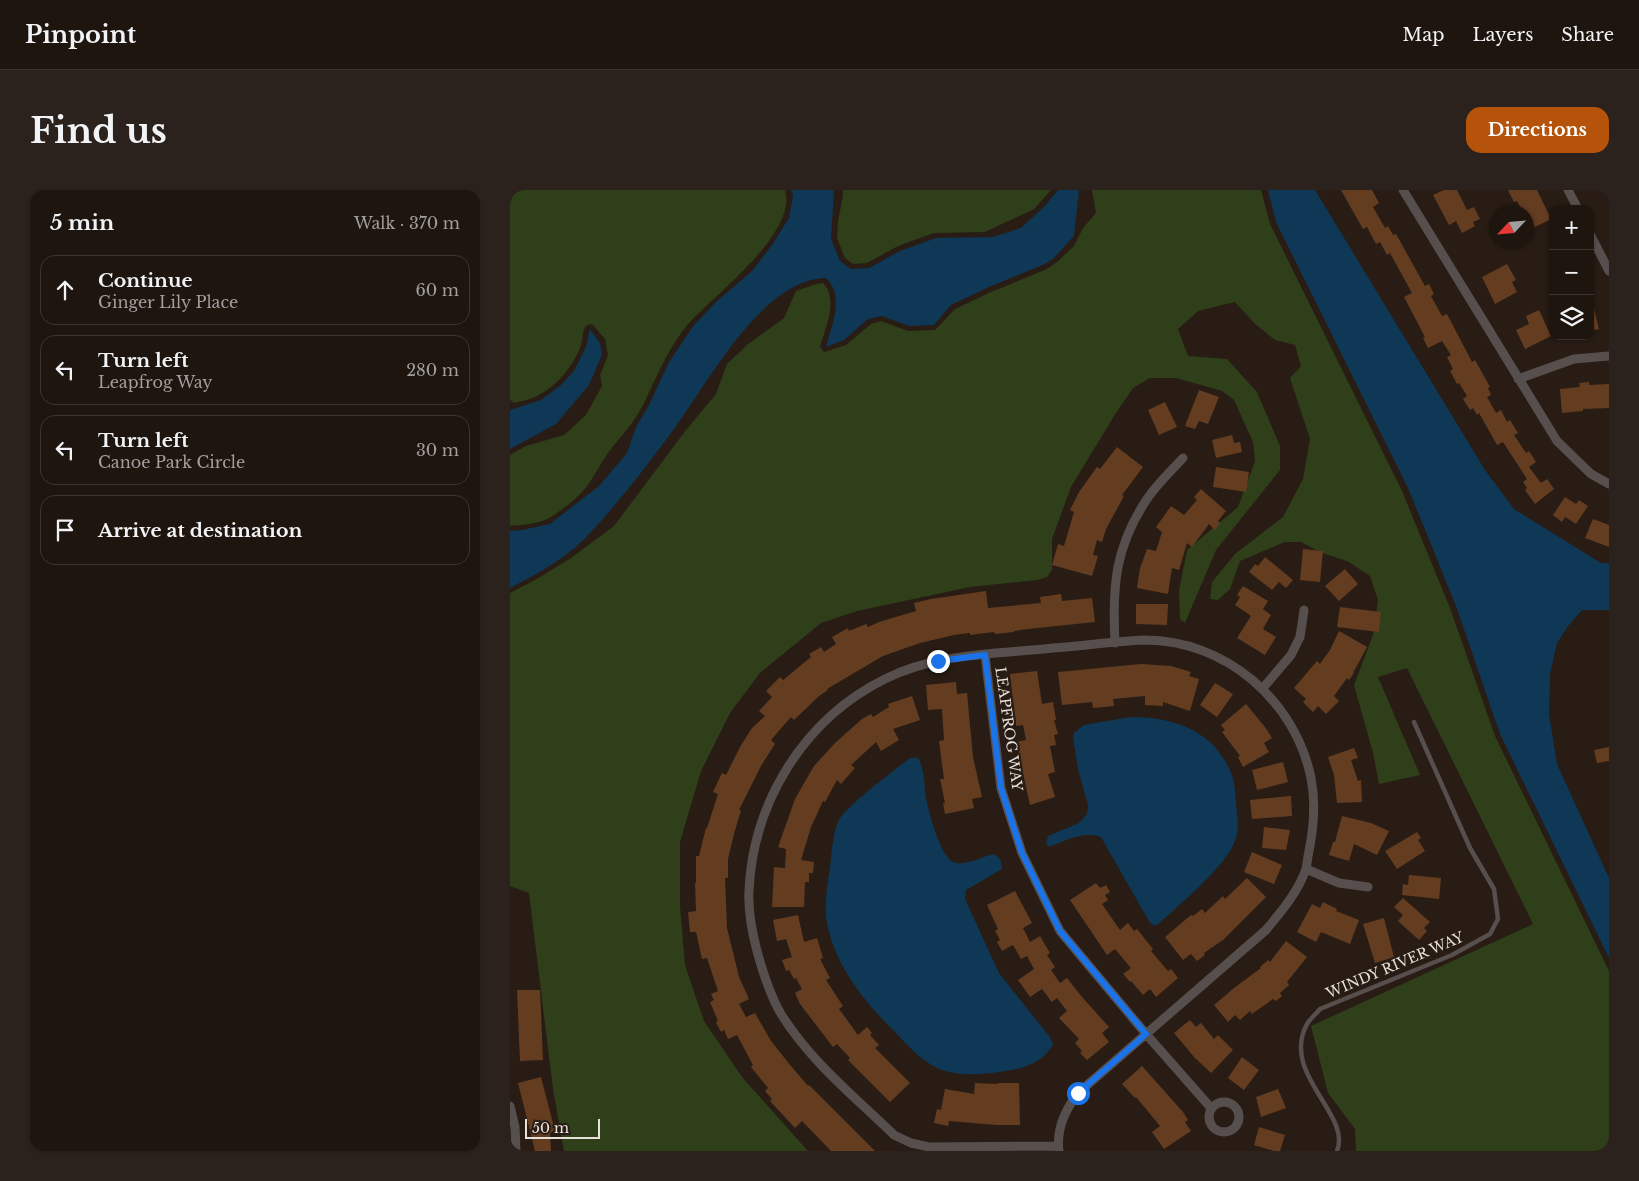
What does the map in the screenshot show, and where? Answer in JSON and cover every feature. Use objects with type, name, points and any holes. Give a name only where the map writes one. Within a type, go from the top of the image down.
[{"type":"street","points":[[1403,190],[1557,441],[1591,474],[1609,484]]},
{"type":"street","points":[[1568,190],[1576,205]]},
{"type":"street","points":[[1594,242],[1609,271]]},
{"type":"street","points":[[1518,380],[1574,359],[1609,356]]},
{"type":"street","points":[[1116,643],[1113,606],[1120,552],[1148,498],[1183,458]]},
{"type":"street","points":[[1263,688],[1291,655],[1300,637],[1304,610]]},
{"type":"street","points":[[1146,640],[1176,644],[1211,654],[1241,671],[1263,688],[1283,712],[1298,737],[1307,761],[1313,791],[1314,823],[1306,869],[1288,903],[1266,930],[1078,1093],[1067,1107],[1060,1126],[1059,1148],[929,1147],[911,1143],[894,1135],[805,1048],[780,1013],[763,976],[753,934],[748,893],[755,844],[776,785],[799,749],[824,720],[853,697],[908,668],[938,661],[985,655],[1116,643],[1146,640]]},
{"type":"street","name":"LEAPFROG WAY","points":[[985,655],[1001,788],[1022,853],[1060,931],[1211,1108]]},
{"type":"street","points":[[1306,869],[1338,883],[1368,887]]},
{"type":"street","points":[[510,1106],[516,1151]]},
{"type":"lane","name":"WINDY RIVER WAY","points":[[1337,1151],[1339,1142],[1330,1112],[1314,1087],[1305,1069],[1301,1054],[1303,1036],[1307,1024],[1320,1010],[1470,946],[1490,934],[1498,919],[1494,889],[1470,848],[1414,722]]},
{"type":"green space","points":[[510,190],[785,190],[786,207],[768,243],[753,261],[683,330],[670,350],[636,417],[608,453],[581,494],[543,521],[510,526],[510,455],[526,446],[564,435],[586,415],[602,386],[600,375],[608,355],[605,339],[592,324],[588,325],[584,329],[581,345],[574,360],[553,386],[533,398],[514,403],[510,400]]},
{"type":"green space","points":[[843,190],[1051,190],[1034,209],[985,232],[934,233],[898,246],[867,263],[853,264],[845,258],[837,238]]},
{"type":"green space","points":[[1092,190],[1261,190],[1270,224],[1402,491],[1450,608],[1495,736],[1609,971],[1609,1151],[1356,1151],[1355,1129],[1328,1093],[1311,1026],[1533,924],[1407,668],[1378,677],[1420,775],[1379,784],[1373,753],[1354,685],[1373,635],[1378,600],[1370,576],[1349,562],[1320,552],[1301,542],[1285,542],[1240,561],[1230,589],[1218,600],[1210,599],[1212,582],[1235,554],[1283,517],[1303,479],[1310,439],[1290,378],[1301,366],[1295,345],[1275,340],[1254,323],[1235,302],[1198,311],[1178,329],[1188,356],[1227,359],[1257,392],[1280,446],[1280,470],[1216,550],[1185,623],[1180,619],[1179,591],[1187,550],[1238,507],[1255,461],[1253,442],[1234,400],[1222,391],[1176,378],[1150,378],[1133,388],[1071,487],[1052,539],[1052,570],[1047,577],[1037,580],[970,587],[857,611],[821,623],[760,673],[730,713],[701,771],[680,842],[680,906],[685,965],[704,1021],[742,1077],[808,1151],[564,1151],[553,1089],[529,893],[510,886],[510,593],[571,558],[614,526],[686,430],[716,394],[727,364],[747,345],[784,318],[796,291],[823,283],[828,290],[830,297],[829,314],[820,347],[824,352],[846,345],[871,324],[881,321],[908,331],[935,330],[955,309],[1047,269],[1057,262],[1074,246],[1083,228],[1096,213]]},
{"type":"water","points":[[791,190],[834,190],[831,239],[840,261],[851,269],[869,268],[900,251],[936,238],[993,237],[1021,228],[1044,207],[1058,190],[1079,190],[1074,236],[1054,258],[1045,264],[951,305],[934,325],[909,326],[882,316],[868,319],[844,340],[826,347],[834,320],[836,302],[832,285],[826,278],[802,283],[780,296],[759,314],[739,337],[720,361],[674,429],[624,495],[591,532],[563,557],[510,588],[510,531],[550,524],[599,486],[627,453],[636,427],[648,407],[669,362],[694,325],[716,302],[752,271],[772,245],[789,218],[793,196]]},
{"type":"water","points":[[1268,190],[1315,190],[1485,470],[1514,509],[1601,563],[1609,563],[1609,610],[1582,610],[1557,643],[1550,674],[1549,714],[1557,764],[1609,878],[1609,958],[1500,734],[1456,606],[1408,488],[1276,222]]},
{"type":"water","points":[[590,329],[600,343],[602,355],[589,385],[556,424],[510,449],[510,410],[541,400],[561,385],[574,371],[586,347]]},
{"type":"water","points":[[1131,717],[1177,723],[1203,736],[1224,758],[1235,788],[1238,827],[1237,836],[1230,851],[1202,883],[1155,926],[1150,923],[1101,837],[1095,835],[1082,836],[1051,846],[1048,846],[1046,843],[1048,836],[1079,823],[1087,814],[1088,805],[1078,769],[1073,738],[1074,733],[1084,725]]},
{"type":"water","points":[[910,758],[918,758],[920,763],[926,799],[933,824],[945,854],[956,863],[965,863],[993,854],[1001,862],[1002,869],[966,890],[965,899],[999,973],[1049,1036],[1053,1044],[1045,1055],[1027,1066],[998,1072],[966,1074],[942,1070],[928,1063],[905,1043],[864,998],[854,985],[832,943],[828,928],[826,906],[833,843],[839,820],[851,806]]},
{"type":"building","points":[[1341,190],[1372,190],[1379,203],[1373,207],[1385,228],[1388,226],[1393,235],[1396,234],[1425,286],[1429,284],[1434,294],[1431,296],[1442,316],[1447,314],[1472,362],[1475,360],[1490,387],[1488,388],[1491,395],[1487,397],[1496,413],[1501,410],[1507,422],[1510,420],[1518,433],[1514,435],[1526,453],[1529,451],[1536,462],[1529,467],[1541,483],[1547,479],[1554,489],[1535,504],[1525,490],[1527,488],[1523,482],[1527,479],[1503,442],[1497,445],[1479,413],[1477,415],[1473,408],[1470,410],[1463,399],[1467,396],[1459,383],[1457,384],[1450,371],[1453,369],[1447,357],[1451,355],[1442,341],[1428,348],[1423,338],[1425,337],[1404,297],[1412,293],[1390,253],[1387,255],[1380,242],[1376,244],[1367,227],[1363,229]]},
{"type":"building","points":[[1444,190],[1457,190],[1467,210],[1474,207],[1480,219],[1473,222],[1475,226],[1462,233],[1456,221],[1449,225],[1433,195]]},
{"type":"building","points":[[1508,190],[1537,190],[1549,215],[1549,220],[1534,228],[1534,205],[1519,205],[1517,201],[1514,202]]},
{"type":"building","points":[[1507,264],[1516,280],[1512,282],[1517,292],[1495,304],[1482,277]]},
{"type":"building","points":[[1594,309],[1599,329],[1594,330]]},
{"type":"building","points":[[1539,310],[1549,332],[1549,337],[1525,349],[1516,330],[1529,324],[1526,316]]},
{"type":"building","points":[[1589,382],[1589,385],[1609,384],[1609,408],[1583,409],[1583,411],[1562,413],[1560,389],[1580,387],[1579,383]]},
{"type":"building","points":[[1199,390],[1219,397],[1208,424],[1199,421],[1195,429],[1185,426]]},
{"type":"building","points":[[1165,402],[1177,427],[1159,435],[1148,410]]},
{"type":"building","points":[[1232,435],[1234,443],[1240,442],[1242,452],[1216,458],[1212,440]]},
{"type":"building","points":[[1117,447],[1143,467],[1122,495],[1124,496],[1106,529],[1102,542],[1097,540],[1093,555],[1098,556],[1092,576],[1052,565],[1058,544],[1064,546],[1074,512],[1070,510],[1079,492],[1097,467],[1100,469]]},
{"type":"building","points":[[1216,467],[1249,472],[1246,492],[1213,487]]},
{"type":"building","points":[[1201,489],[1226,511],[1218,521],[1220,523],[1215,530],[1209,524],[1192,547],[1187,543],[1179,570],[1172,568],[1168,594],[1137,588],[1140,568],[1147,549],[1156,551],[1162,532],[1156,527],[1171,506],[1184,515],[1197,500],[1194,497]]},
{"type":"building","points":[[1565,497],[1576,504],[1579,500],[1588,506],[1576,524],[1565,517],[1562,522],[1553,515]]},
{"type":"building","points":[[1593,519],[1609,525],[1609,547],[1585,538]]},
{"type":"building","points":[[1303,549],[1323,551],[1320,582],[1300,580]]},
{"type":"building","points":[[1265,557],[1293,580],[1286,588],[1279,582],[1272,590],[1249,572],[1255,564],[1258,566]]},
{"type":"building","points":[[1345,569],[1358,584],[1339,601],[1325,586]]},
{"type":"building","points":[[1243,586],[1268,601],[1263,609],[1271,615],[1263,629],[1276,637],[1265,655],[1237,638],[1251,616],[1235,605],[1240,597],[1237,595]]},
{"type":"building","points":[[986,591],[988,608],[1041,603],[1040,597],[1061,594],[1062,601],[1092,598],[1095,622],[995,634],[994,632],[954,635],[920,643],[883,656],[827,689],[794,720],[791,717],[771,740],[775,744],[761,766],[739,810],[741,810],[728,859],[728,878],[725,878],[727,928],[739,977],[749,999],[739,1004],[746,1017],[755,1013],[771,1041],[808,1086],[875,1151],[831,1151],[802,1121],[795,1128],[770,1101],[772,1099],[765,1091],[768,1088],[751,1067],[753,1065],[737,1035],[728,1039],[724,1030],[721,1032],[716,1022],[718,1021],[710,1002],[714,1000],[711,994],[718,991],[707,958],[702,959],[696,932],[690,932],[688,912],[696,911],[696,856],[699,856],[706,828],[718,794],[713,792],[722,773],[726,775],[752,728],[765,716],[759,711],[772,697],[766,691],[780,677],[783,680],[811,657],[809,654],[821,647],[824,652],[836,644],[832,637],[848,628],[849,631],[866,624],[868,627],[916,611],[914,603]]},
{"type":"building","points":[[1136,604],[1168,604],[1167,625],[1136,624]]},
{"type":"building","points":[[1340,607],[1381,612],[1379,632],[1337,627]]},
{"type":"building","points":[[1339,631],[1367,647],[1354,673],[1349,680],[1347,678],[1334,696],[1339,701],[1326,714],[1318,706],[1313,712],[1303,702],[1306,699],[1294,688],[1317,661],[1320,664],[1330,650]]},
{"type":"building","points":[[1141,664],[1171,666],[1191,672],[1189,676],[1199,679],[1190,711],[1163,702],[1163,706],[1145,705],[1145,696],[1113,699],[1114,706],[1093,708],[1092,702],[1062,705],[1058,672]]},
{"type":"building","points":[[1037,671],[1042,704],[1053,702],[1056,720],[1054,720],[1058,734],[1054,735],[1056,745],[1050,746],[1055,772],[1048,774],[1055,797],[1030,805],[1016,742],[1026,740],[1023,725],[1016,726],[1010,674]]},
{"type":"building","points":[[956,682],[957,694],[967,693],[973,757],[982,797],[972,799],[974,808],[945,814],[943,803],[945,803],[940,779],[944,779],[939,741],[944,740],[942,709],[928,710],[926,685]]},
{"type":"building","points":[[1215,683],[1233,694],[1217,717],[1200,705]]},
{"type":"building","points":[[912,696],[920,720],[893,729],[899,740],[881,751],[876,742],[851,765],[855,768],[841,784],[837,780],[825,802],[823,801],[811,827],[801,860],[814,862],[813,873],[809,873],[809,882],[805,882],[804,907],[772,907],[774,867],[785,868],[786,849],[778,847],[795,799],[814,766],[835,743],[862,719],[871,714],[873,717],[889,707],[888,704]]},
{"type":"building","points":[[1246,704],[1272,738],[1264,743],[1269,752],[1243,767],[1238,757],[1240,756],[1222,732],[1225,730],[1221,725]]},
{"type":"building","points":[[1609,747],[1609,761],[1597,763],[1594,750]]},
{"type":"building","points":[[1354,748],[1358,758],[1351,760],[1358,781],[1361,780],[1362,802],[1337,803],[1334,775],[1328,757]]},
{"type":"building","points":[[1283,762],[1288,782],[1257,790],[1252,770]]},
{"type":"building","points":[[1291,796],[1292,816],[1252,819],[1250,800]]},
{"type":"building","points":[[1342,816],[1371,823],[1389,831],[1377,855],[1354,844],[1349,861],[1329,855],[1333,842],[1335,842]]},
{"type":"building","points":[[1264,827],[1290,830],[1286,850],[1262,848]]},
{"type":"building","points":[[1417,832],[1421,838],[1418,840],[1425,851],[1397,869],[1385,851]]},
{"type":"building","points":[[1252,852],[1282,865],[1274,884],[1244,872]]},
{"type":"building","points":[[1409,875],[1441,878],[1439,899],[1402,895],[1403,884],[1408,885]]},
{"type":"building","points":[[1247,878],[1266,897],[1223,940],[1204,953],[1205,955],[1197,961],[1191,954],[1183,960],[1165,937],[1191,915],[1193,916],[1202,909],[1205,913],[1223,896],[1225,899]]},
{"type":"building","points":[[1096,883],[1100,888],[1106,885],[1110,892],[1105,895],[1108,900],[1102,904],[1120,930],[1128,923],[1134,931],[1137,929],[1153,949],[1151,951],[1168,971],[1171,969],[1178,978],[1156,997],[1150,989],[1143,995],[1130,982],[1123,974],[1131,968],[1115,949],[1107,955],[1070,900]]},
{"type":"building","points":[[1015,891],[1032,923],[1023,928],[1030,942],[1040,936],[1050,953],[1047,955],[1055,967],[1051,970],[1060,983],[1067,978],[1109,1027],[1102,1033],[1109,1042],[1087,1060],[1080,1053],[1082,1051],[1075,1043],[1079,1039],[1059,1018],[1067,1011],[1057,998],[1052,1002],[1042,989],[1030,997],[1018,980],[1034,969],[1027,956],[1021,959],[1013,945],[1002,951],[997,942],[1000,940],[995,931],[998,929],[987,905]]},
{"type":"building","points":[[1403,898],[1430,922],[1424,928],[1427,931],[1419,940],[1398,921],[1403,915],[1394,907]]},
{"type":"building","points":[[1323,902],[1337,909],[1336,911],[1359,920],[1350,944],[1321,932],[1316,942],[1297,932],[1312,904],[1320,908]]},
{"type":"building","points":[[798,915],[804,942],[817,938],[823,958],[820,959],[830,978],[826,980],[843,1006],[839,1009],[858,1035],[867,1027],[872,1033],[870,1035],[879,1045],[875,1048],[910,1083],[890,1102],[848,1060],[850,1058],[837,1044],[833,1047],[800,1004],[795,993],[802,989],[789,970],[786,971],[782,960],[792,957],[786,939],[777,941],[773,920]]},
{"type":"building","points":[[1384,918],[1394,957],[1375,963],[1363,924]]},
{"type":"building","points":[[1286,941],[1307,957],[1287,982],[1289,985],[1280,993],[1282,996],[1276,1001],[1273,999],[1252,1014],[1250,1011],[1240,1020],[1235,1015],[1228,1022],[1214,1005],[1261,968],[1268,960],[1270,962]]},
{"type":"building","points":[[517,990],[540,990],[543,1060],[520,1061]]},
{"type":"building","points":[[1190,1020],[1196,1027],[1201,1023],[1214,1039],[1218,1035],[1233,1050],[1211,1073],[1194,1057],[1174,1033]]},
{"type":"building","points":[[1242,1057],[1259,1070],[1244,1090],[1228,1078]]},
{"type":"building","points":[[1142,1066],[1183,1112],[1188,1120],[1185,1122],[1191,1131],[1164,1149],[1152,1132],[1160,1126],[1136,1097],[1122,1084]]},
{"type":"building","points":[[541,1077],[555,1131],[550,1133],[551,1151],[535,1151],[518,1083]]},
{"type":"building","points":[[975,1083],[1019,1083],[1020,1125],[949,1121],[948,1126],[934,1123],[937,1109],[941,1110],[945,1089],[974,1094]]},
{"type":"building","points":[[1278,1089],[1286,1108],[1261,1117],[1256,1097]]},
{"type":"building","points":[[1259,1127],[1285,1135],[1280,1151],[1254,1145]]},
{"type":"route","points":[[938,661],[985,655],[1001,788],[1022,853],[1060,931],[1146,1034],[1078,1093]]}]
